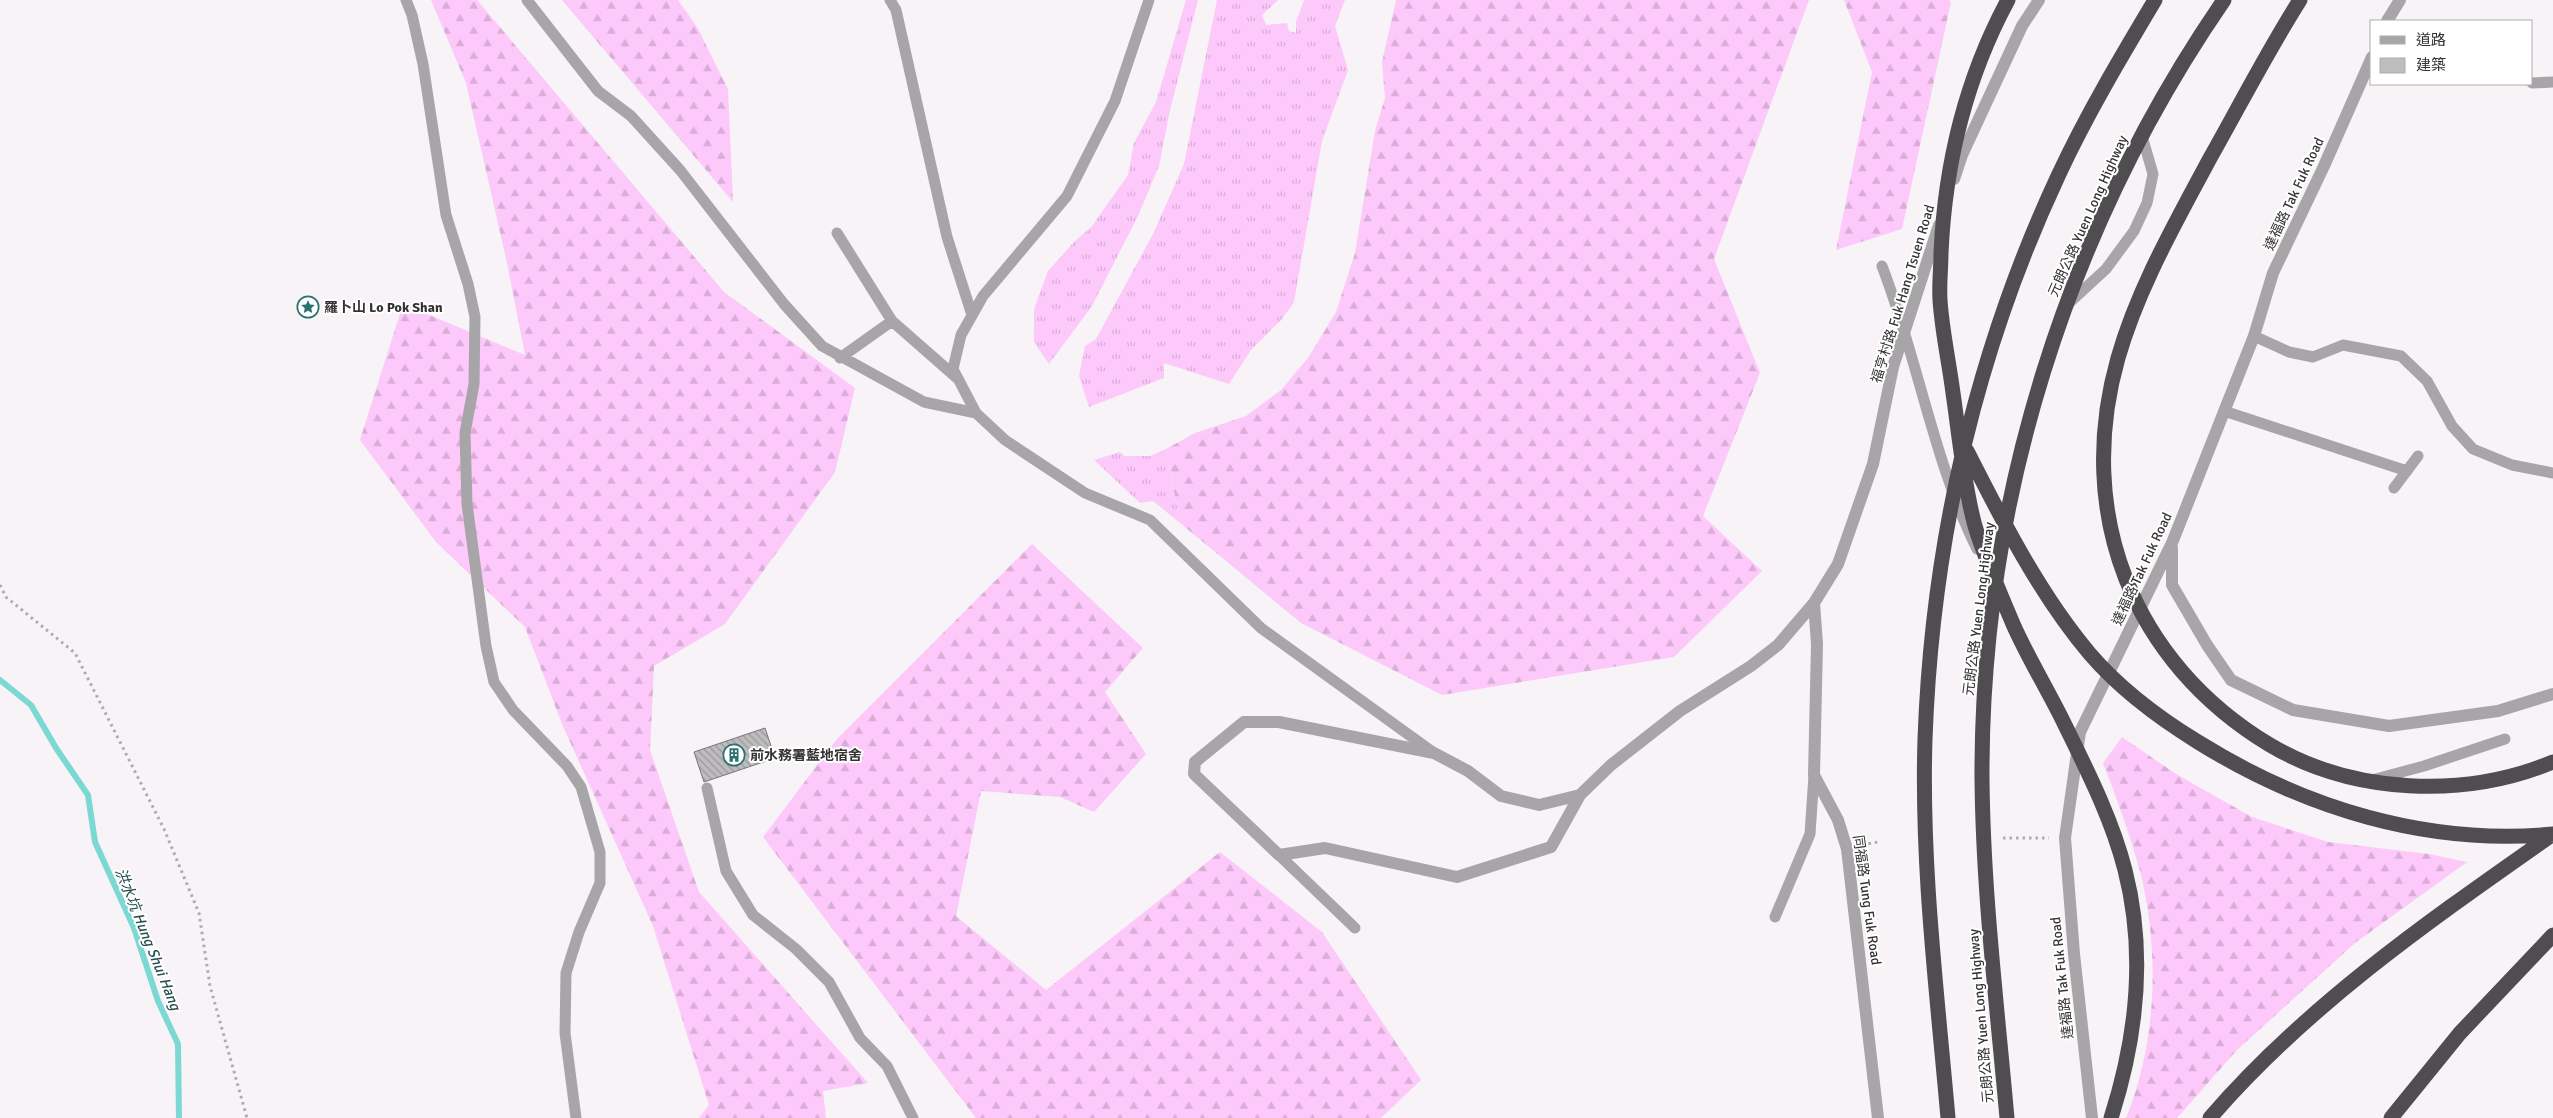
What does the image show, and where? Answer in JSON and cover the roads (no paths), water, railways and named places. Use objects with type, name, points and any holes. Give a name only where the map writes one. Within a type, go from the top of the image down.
[{"type":"highway","points":[[2008,0],[1988,41],[1960,119],[1946,191],[1940,298],[1959,435],[1975,525],[2014,625],[2065,724],[2104,811],[2119,850],[2131,898],[2137,951],[2136,1004],[2125,1069],[2111,1118]]},
{"type":"highway","points":[[1948,1118],[1928,877],[1925,740],[1933,618],[1955,483],[1977,392],[2024,253],[2059,173],[2090,111],[2155,0]]},
{"type":"highway","name":"元朗公路 Yuen Long Highway","points":[[2007,1118],[1986,877],[1982,779],[1984,709],[1996,578],[2008,508],[2039,386],[2066,306],[2110,201],[2142,136],[2182,63],[2224,0]]},
{"type":"highway","points":[[2300,0],[2268,53],[2176,223],[2138,301],[2118,358],[2110,387],[2103,443],[2106,507],[2118,561],[2138,608],[2178,668],[2214,706],[2232,721],[2274,748],[2322,768],[2368,781],[2427,786],[2452,786],[2501,778],[2553,762]]},
{"type":"highway","points":[[1959,435],[1998,512],[2073,632],[2105,669],[2160,717],[2226,759],[2258,776],[2359,816],[2399,825],[2471,834],[2553,834]]},
{"type":"highway","points":[[2210,1118],[2275,1051],[2378,961],[2553,834]]},
{"type":"highway","points":[[2391,1118],[2460,1033],[2553,935]]},
{"type":"street","name":"福亨村路 Fuk Hang Tsuen Road","points":[[1580,795],[1611,765],[1680,711],[1751,666],[1778,645],[1814,603],[1838,564],[1873,464],[1893,367],[1962,155],[2022,26],[2040,0]]},
{"type":"street","points":[[2390,20],[2400,0]]},
{"type":"street","name":"達福路 Tak Fuk Road","points":[[2092,1118],[2074,954],[2065,838],[2080,732],[2172,543],[2254,336],[2273,273],[2324,166],[2370,62]]},
{"type":"street","points":[[2172,543],[2172,585],[2207,645],[2231,680],[2293,710],[2389,726],[2498,711],[2553,694]]},
{"type":"street","name":"同福路 Tung Fuk Road","points":[[1814,603],[1817,644],[1814,774],[1838,820],[1847,849],[1878,1118]]},
{"type":"street","points":[[1244,722],[1279,722],[1434,753],[1468,771],[1501,796],[1539,805],[1580,795],[1550,848],[1457,877],[1325,848],[1279,855],[1194,774],[1195,762],[1244,722]]},
{"type":"lane","points":[[406,0],[412,14],[423,64],[446,214],[468,284],[475,317],[474,384],[466,433],[467,504],[486,646],[494,682],[514,710],[567,766],[581,787],[600,852],[600,883],[579,932],[566,973],[565,1033],[576,1118]]},
{"type":"lane","points":[[526,0],[598,91],[631,116],[680,170],[784,304],[822,346],[840,358],[924,402],[976,414]]},
{"type":"lane","points":[[890,0],[896,10],[947,237],[972,315]]},
{"type":"lane","points":[[1149,0],[1114,101],[1066,196],[983,296],[961,335],[953,369],[976,414],[1005,440],[1085,493],[1150,520],[1261,628],[1434,753]]},
{"type":"lane","points":[[2533,84],[2553,82]]},
{"type":"lane","points":[[2066,306],[2106,269],[2134,231],[2147,203],[2153,174],[2142,136]]},
{"type":"lane","points":[[837,233],[892,321],[958,378]]},
{"type":"lane","points":[[1882,266],[1895,299],[1936,438],[1966,526],[2014,625]]},
{"type":"lane","points":[[840,358],[892,321]]},
{"type":"lane","points":[[2254,336],[2289,352],[2313,357],[2343,345],[2401,356],[2427,381],[2452,426],[2473,449],[2512,465],[2553,472]]},
{"type":"lane","points":[[2224,411],[2407,471]]},
{"type":"lane","points":[[2394,488],[2418,456]]},
{"type":"lane","points":[[2368,781],[2424,766],[2505,739]]},
{"type":"lane","points":[[1775,917],[1810,834],[1814,774]]},
{"type":"lane","points":[[707,788],[726,871],[744,901],[753,915],[796,949],[829,982],[860,1038],[887,1066],[913,1118]]},
{"type":"lane","points":[[1279,855],[1355,928]]},
{"type":"waterway","name":"洪水坑 Hung Shui Hang","points":[[0,680],[31,705],[56,748],[88,795],[95,842],[134,928],[158,1001],[178,1044],[179,1118]]},
{"type":"place","name":"羅卜山 Lo Pok Shan","points":[[308,307]]},
{"type":"place","name":"前水務署藍地宿舍","points":[[734,755]]}]
